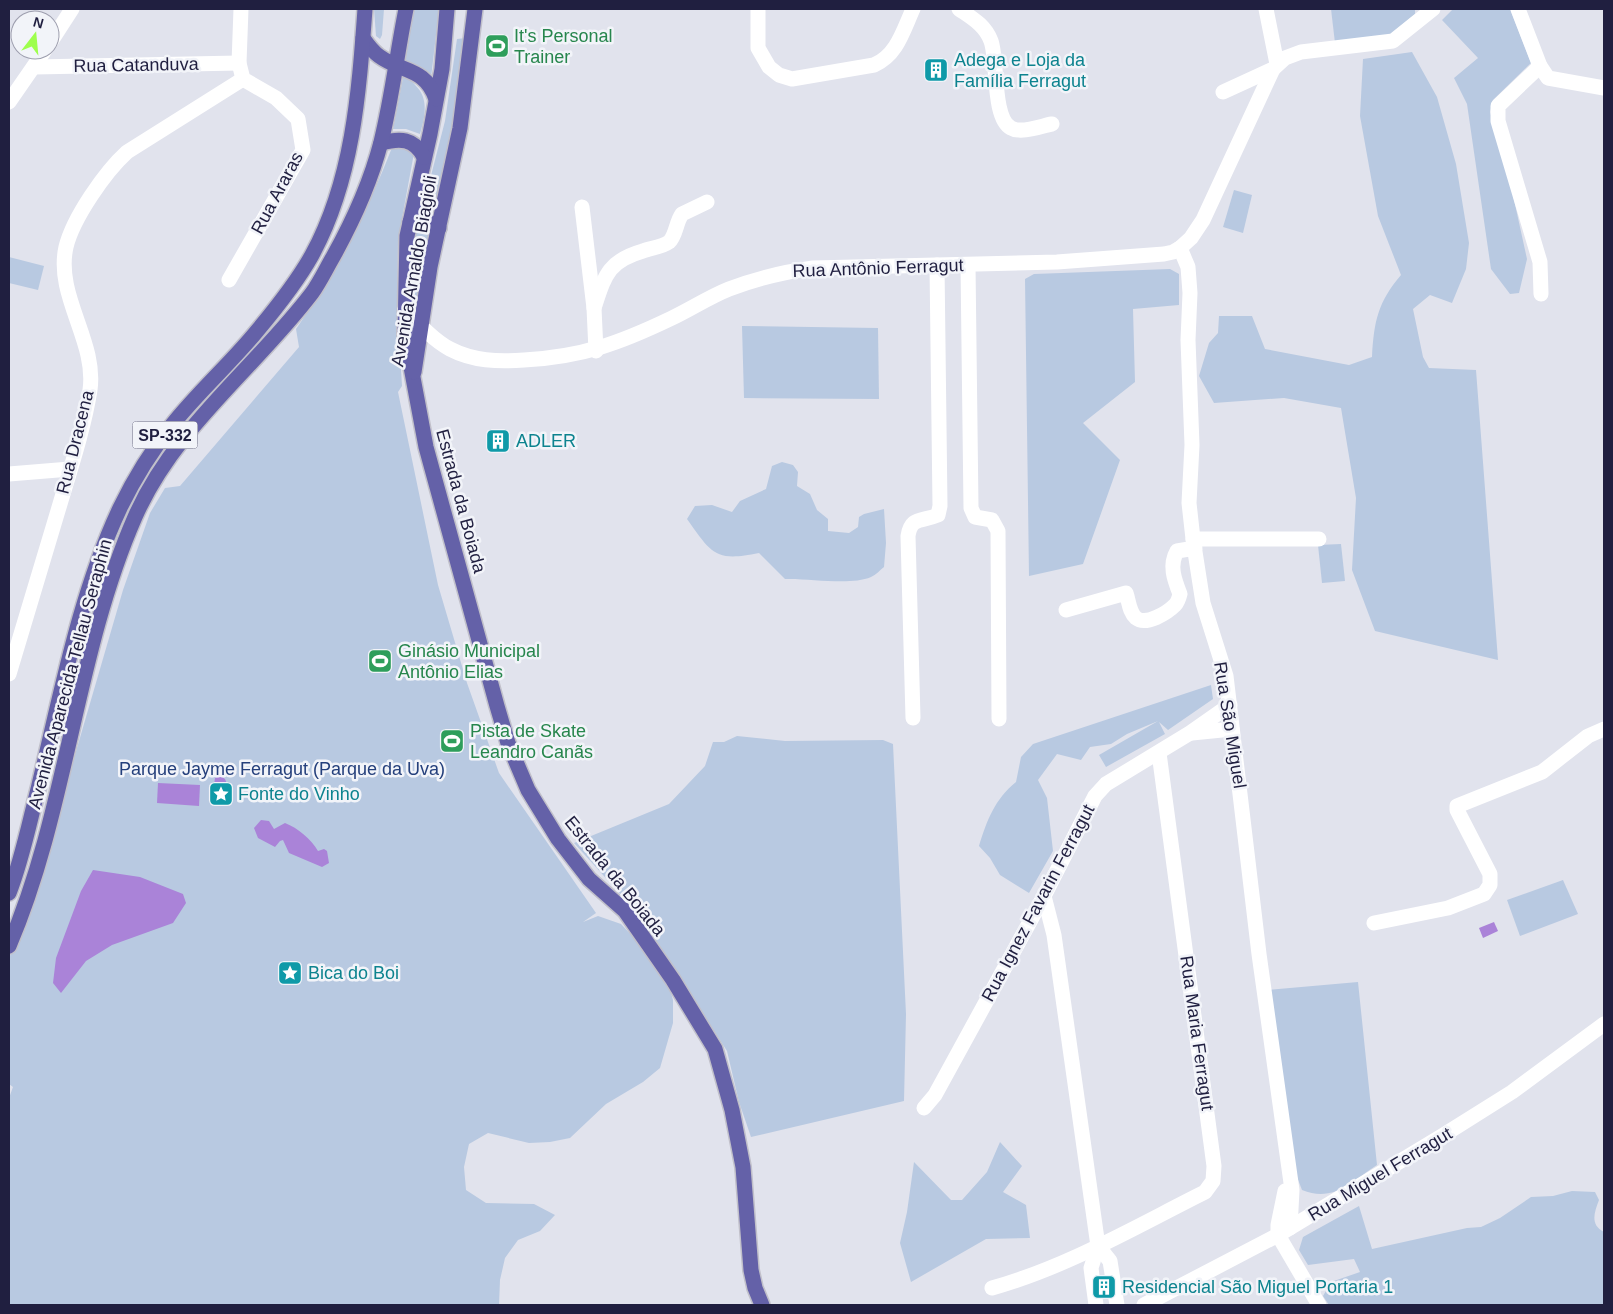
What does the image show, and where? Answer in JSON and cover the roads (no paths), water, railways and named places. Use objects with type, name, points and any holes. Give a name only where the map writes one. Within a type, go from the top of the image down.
[{"type":"main road","name":"Avenida Aparecida Tellau Seraphin","points":[[9,892],[22,851],[77,635],[98,564],[120,508],[148,458],[172,425],[256,332],[296,281],[325,227],[343,173],[356,115],[365,9]]},
{"type":"main road","name":"Avenida Aparecida Tellau Seraphin","points":[[9,946],[29,896],[75,713],[114,573],[136,516],[163,465],[216,401],[313,291],[344,238],[362,196],[380,143],[406,9]]},
{"type":"main road","name":"Avenida Arnaldo Biagioli","points":[[413,379],[405,335],[407,236],[436,99],[447,9]]},
{"type":"main road","name":"Avenida Arnaldo Biagioli","points":[[413,379],[430,267],[460,128],[475,9]]},
{"type":"main road","points":[[446,24],[466,28],[474,25]]},
{"type":"main road","points":[[363,38],[378,56],[419,74],[432,88],[436,99]]},
{"type":"main road","points":[[380,143],[400,138],[418,147],[424,157]]},
{"type":"main road","points":[[410,222],[431,223],[439,228]]},
{"type":"main road","name":"Estrada da Boiada","points":[[413,379],[426,446],[496,706],[508,742],[528,790],[558,839],[589,879],[625,911],[673,980],[706,1032],[715,1050],[732,1110],[743,1167],[751,1270],[755,1288],[762,1305]]},
{"type":"street","points":[[60,28],[72,9]]},
{"type":"street","points":[[241,9],[239,63],[243,79]]},
{"type":"street","points":[[758,9],[758,48],[769,67],[779,75],[792,79],[874,65],[884,61],[892,54],[913,9]]},
{"type":"street","points":[[959,9],[981,24],[991,41],[1001,115],[1009,127],[1017,130],[1052,124]]},
{"type":"street","points":[[1180,248],[1204,220],[1275,66],[1266,9]]},
{"type":"street","points":[[1518,9],[1540,66],[1548,78],[1604,88]]},
{"type":"street","points":[[1223,92],[1301,52],[1393,41],[1428,11]]},
{"type":"street","points":[[9,102],[39,60]]},
{"type":"street","name":"Rua Catanduva","points":[[34,67],[239,63]]},
{"type":"street","points":[[1540,66],[1498,106],[1498,121],[1540,262],[1541,294]]},
{"type":"street","name":"Rua Araras","points":[[229,280],[304,150],[298,119],[276,98],[243,79]]},
{"type":"street","name":"Rua Dracena","points":[[9,674],[70,470],[90,391],[91,374],[89,358],[64,274],[64,258],[71,234],[101,180],[127,152],[243,79]]},
{"type":"street","points":[[594,308],[603,280],[613,266],[624,256],[665,244],[671,240],[682,214],[707,202]]},
{"type":"street","points":[[582,207],[594,308],[596,350]]},
{"type":"street","name":"Rua Antônio Ferragut","points":[[405,309],[422,328],[449,349],[472,357],[496,362],[550,358],[596,350],[659,324],[727,290],[775,273],[813,268],[1057,262],[1164,254],[1180,248]]},
{"type":"street","name":"Rua São Miguel","points":[[1180,248],[1188,267],[1190,293],[1188,340],[1192,445],[1189,503],[1204,603],[1226,676],[1289,1175],[1296,1195],[1302,1202],[1315,1204],[1334,1201]]},
{"type":"street","points":[[968,264],[971,508],[974,517],[992,520],[998,532],[999,719]]},
{"type":"street","points":[[913,718],[909,528],[914,521],[938,515],[940,506],[937,265]]},
{"type":"street","points":[[9,474],[70,470]]},
{"type":"street","points":[[1066,610],[1126,592],[1131,612],[1138,619],[1145,621],[1156,618],[1176,605],[1180,594],[1174,578],[1172,560],[1177,551],[1194,543],[1319,539]]},
{"type":"street","name":"Rua Ignez Favarin Ferragut","points":[[924,1108],[935,1095],[1044,896],[1096,796],[1106,784],[1159,753],[1230,705]]},
{"type":"street","name":"Rua Ignez Favarin Ferragut","points":[[1190,733],[1232,729]]},
{"type":"street","points":[[1374,923],[1448,908],[1484,894],[1490,885],[1490,874],[1457,810],[1457,806],[1542,772],[1588,736],[1604,729]]},
{"type":"street","name":"Rua Maria Ferragut","points":[[992,1288],[1050,1270],[1204,1192],[1212,1181],[1214,1166],[1159,753]]},
{"type":"street","points":[[1044,896],[1054,935],[1098,1246],[1091,1268],[1096,1305]]},
{"type":"street","name":"Rua Miguel Ferragut","points":[[1144,1305],[1169,1300],[1284,1232],[1512,1092],[1604,1024]]},
{"type":"street","name":"Rua São Miguel","points":[[1284,1232],[1278,1225],[1289,1175]]},
{"type":"street","points":[[1284,1232],[1319,1305]]},
{"type":"street","points":[[1098,1246],[1110,1261],[1118,1305]]},
{"type":"place","name":"It's Personal Trainer","points":[[497,46]]},
{"type":"place","name":"Adega e Loja da Família Ferragut","points":[[936,70]]},
{"type":"place","name":"ADLER","points":[[498,441]]},
{"type":"place","name":"Ginásio Municipal Antônio Elias","points":[[380,661]]},
{"type":"place","name":"Pista de Skate Leandro Canãs","points":[[452,741]]},
{"type":"place","name":"Fonte do Vinho","points":[[221,794]]},
{"type":"place","name":"Bica do Boi","points":[[290,973]]},
{"type":"place","name":"Residencial São Miguel Portaria 1","points":[[1104,1287]]},
{"type":"park label","name":"Parque Jayme Ferragut (Parque da Uva)","points":[[282,769]]}]
